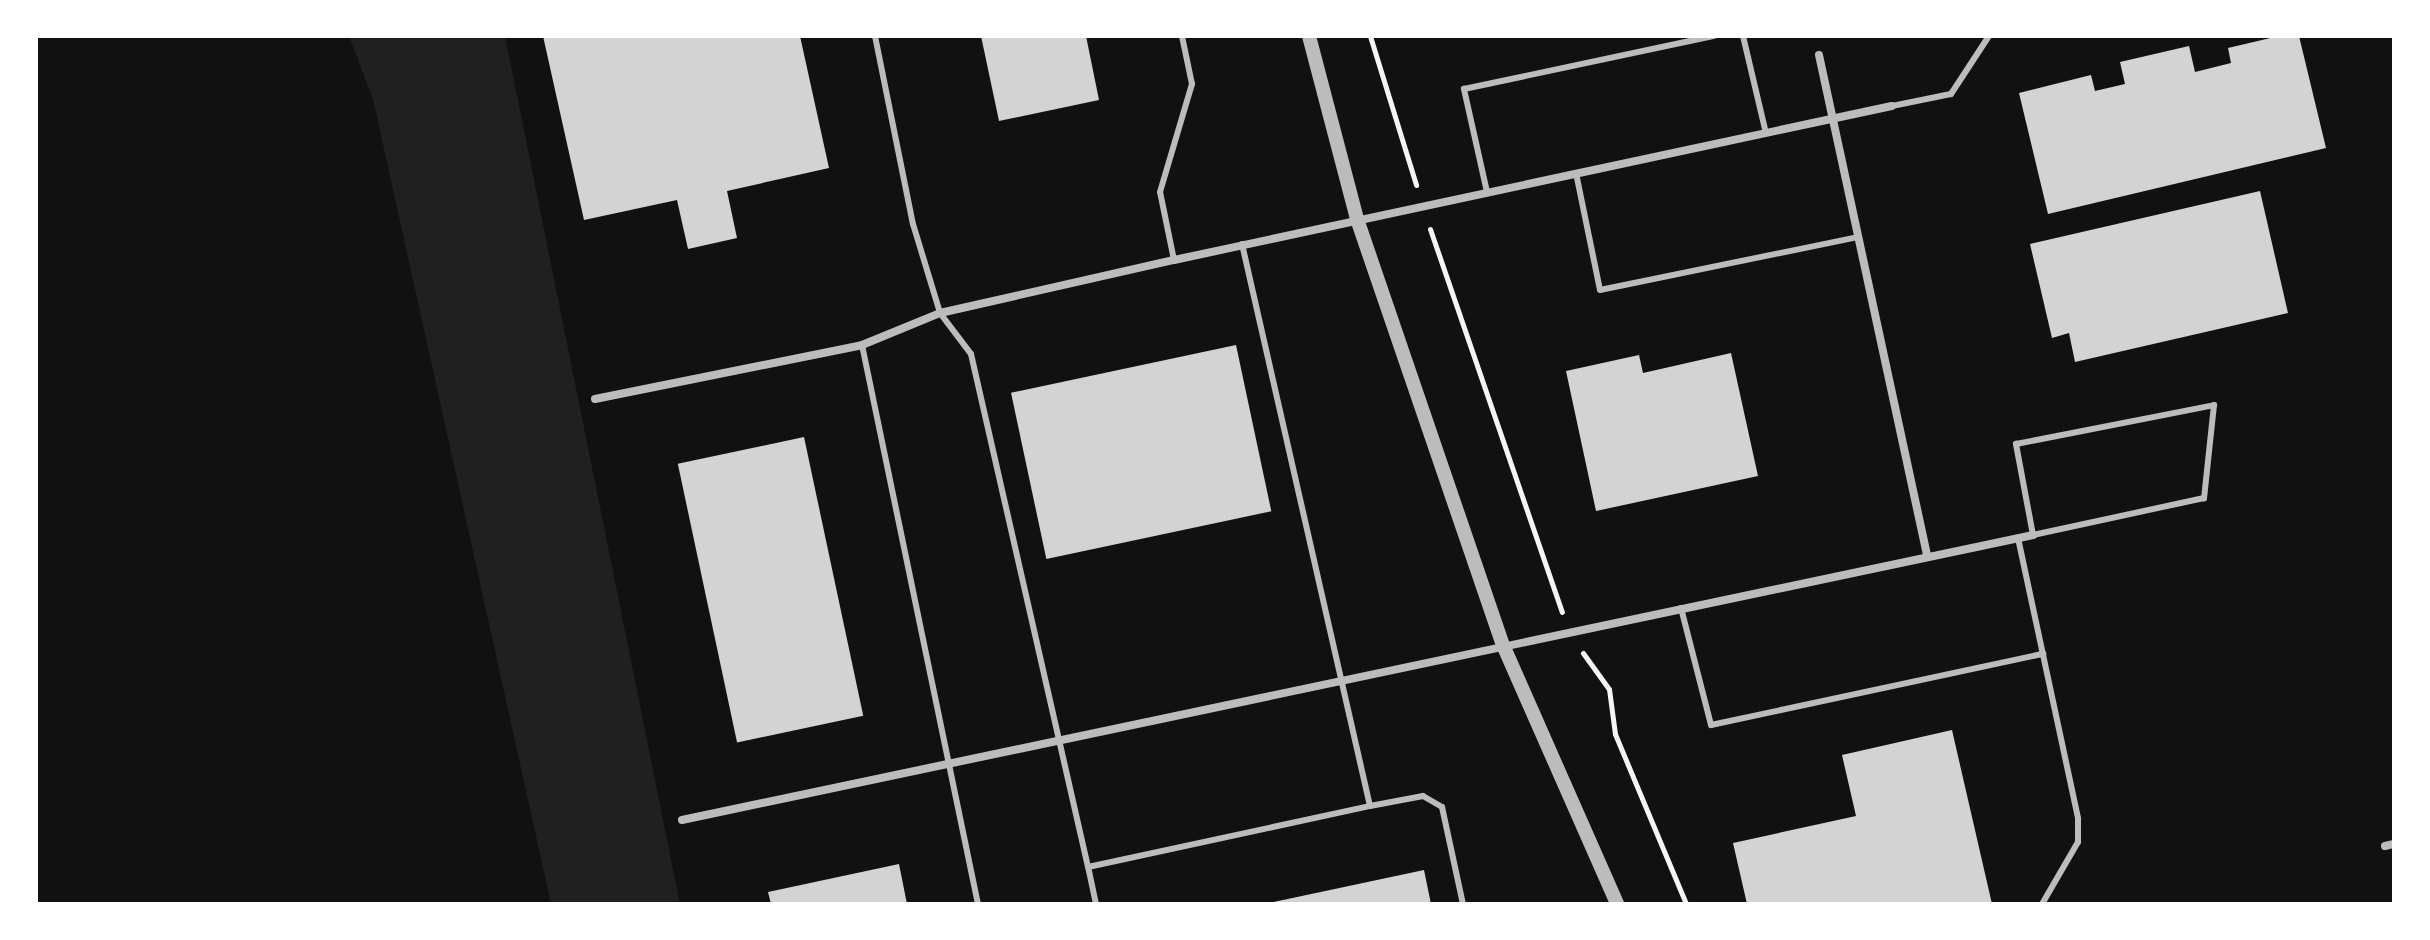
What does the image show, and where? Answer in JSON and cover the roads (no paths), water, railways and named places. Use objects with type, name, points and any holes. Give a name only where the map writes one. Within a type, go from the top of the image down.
[{"type":"street","points":[[1309,36],[1357,219],[1503,645],[1617,904]]},
{"type":"street","points":[[1819,55],[1927,555]]},
{"type":"street","points":[[595,399],[862,345],[940,313],[1242,244],[1892,106]]},
{"type":"street","points":[[682,820],[1343,678],[2033,535]]},
{"type":"lane","points":[[875,36],[913,224],[940,313],[971,354],[1096,904]]},
{"type":"lane","points":[[1174,260],[1160,192],[1192,84],[1182,36]]},
{"type":"lane","points":[[1487,192],[1464,89],[1714,36]]},
{"type":"lane","points":[[1743,36],[1766,133]]},
{"type":"lane","points":[[1892,106],[1951,94],[1989,36]]},
{"type":"lane","points":[[1576,173],[1600,290],[1858,237]]},
{"type":"lane","points":[[1242,244],[1370,806]]},
{"type":"lane","points":[[862,345],[978,904]]},
{"type":"lane","points":[[2214,405],[2204,498],[2033,535],[2016,444],[2214,405]]},
{"type":"lane","points":[[2018,538],[2078,842],[2042,904]]},
{"type":"lane","points":[[1681,607],[1711,725],[2043,654]]},
{"type":"lane","points":[[1088,867],[1423,796],[1442,807],[1463,904]]}]
